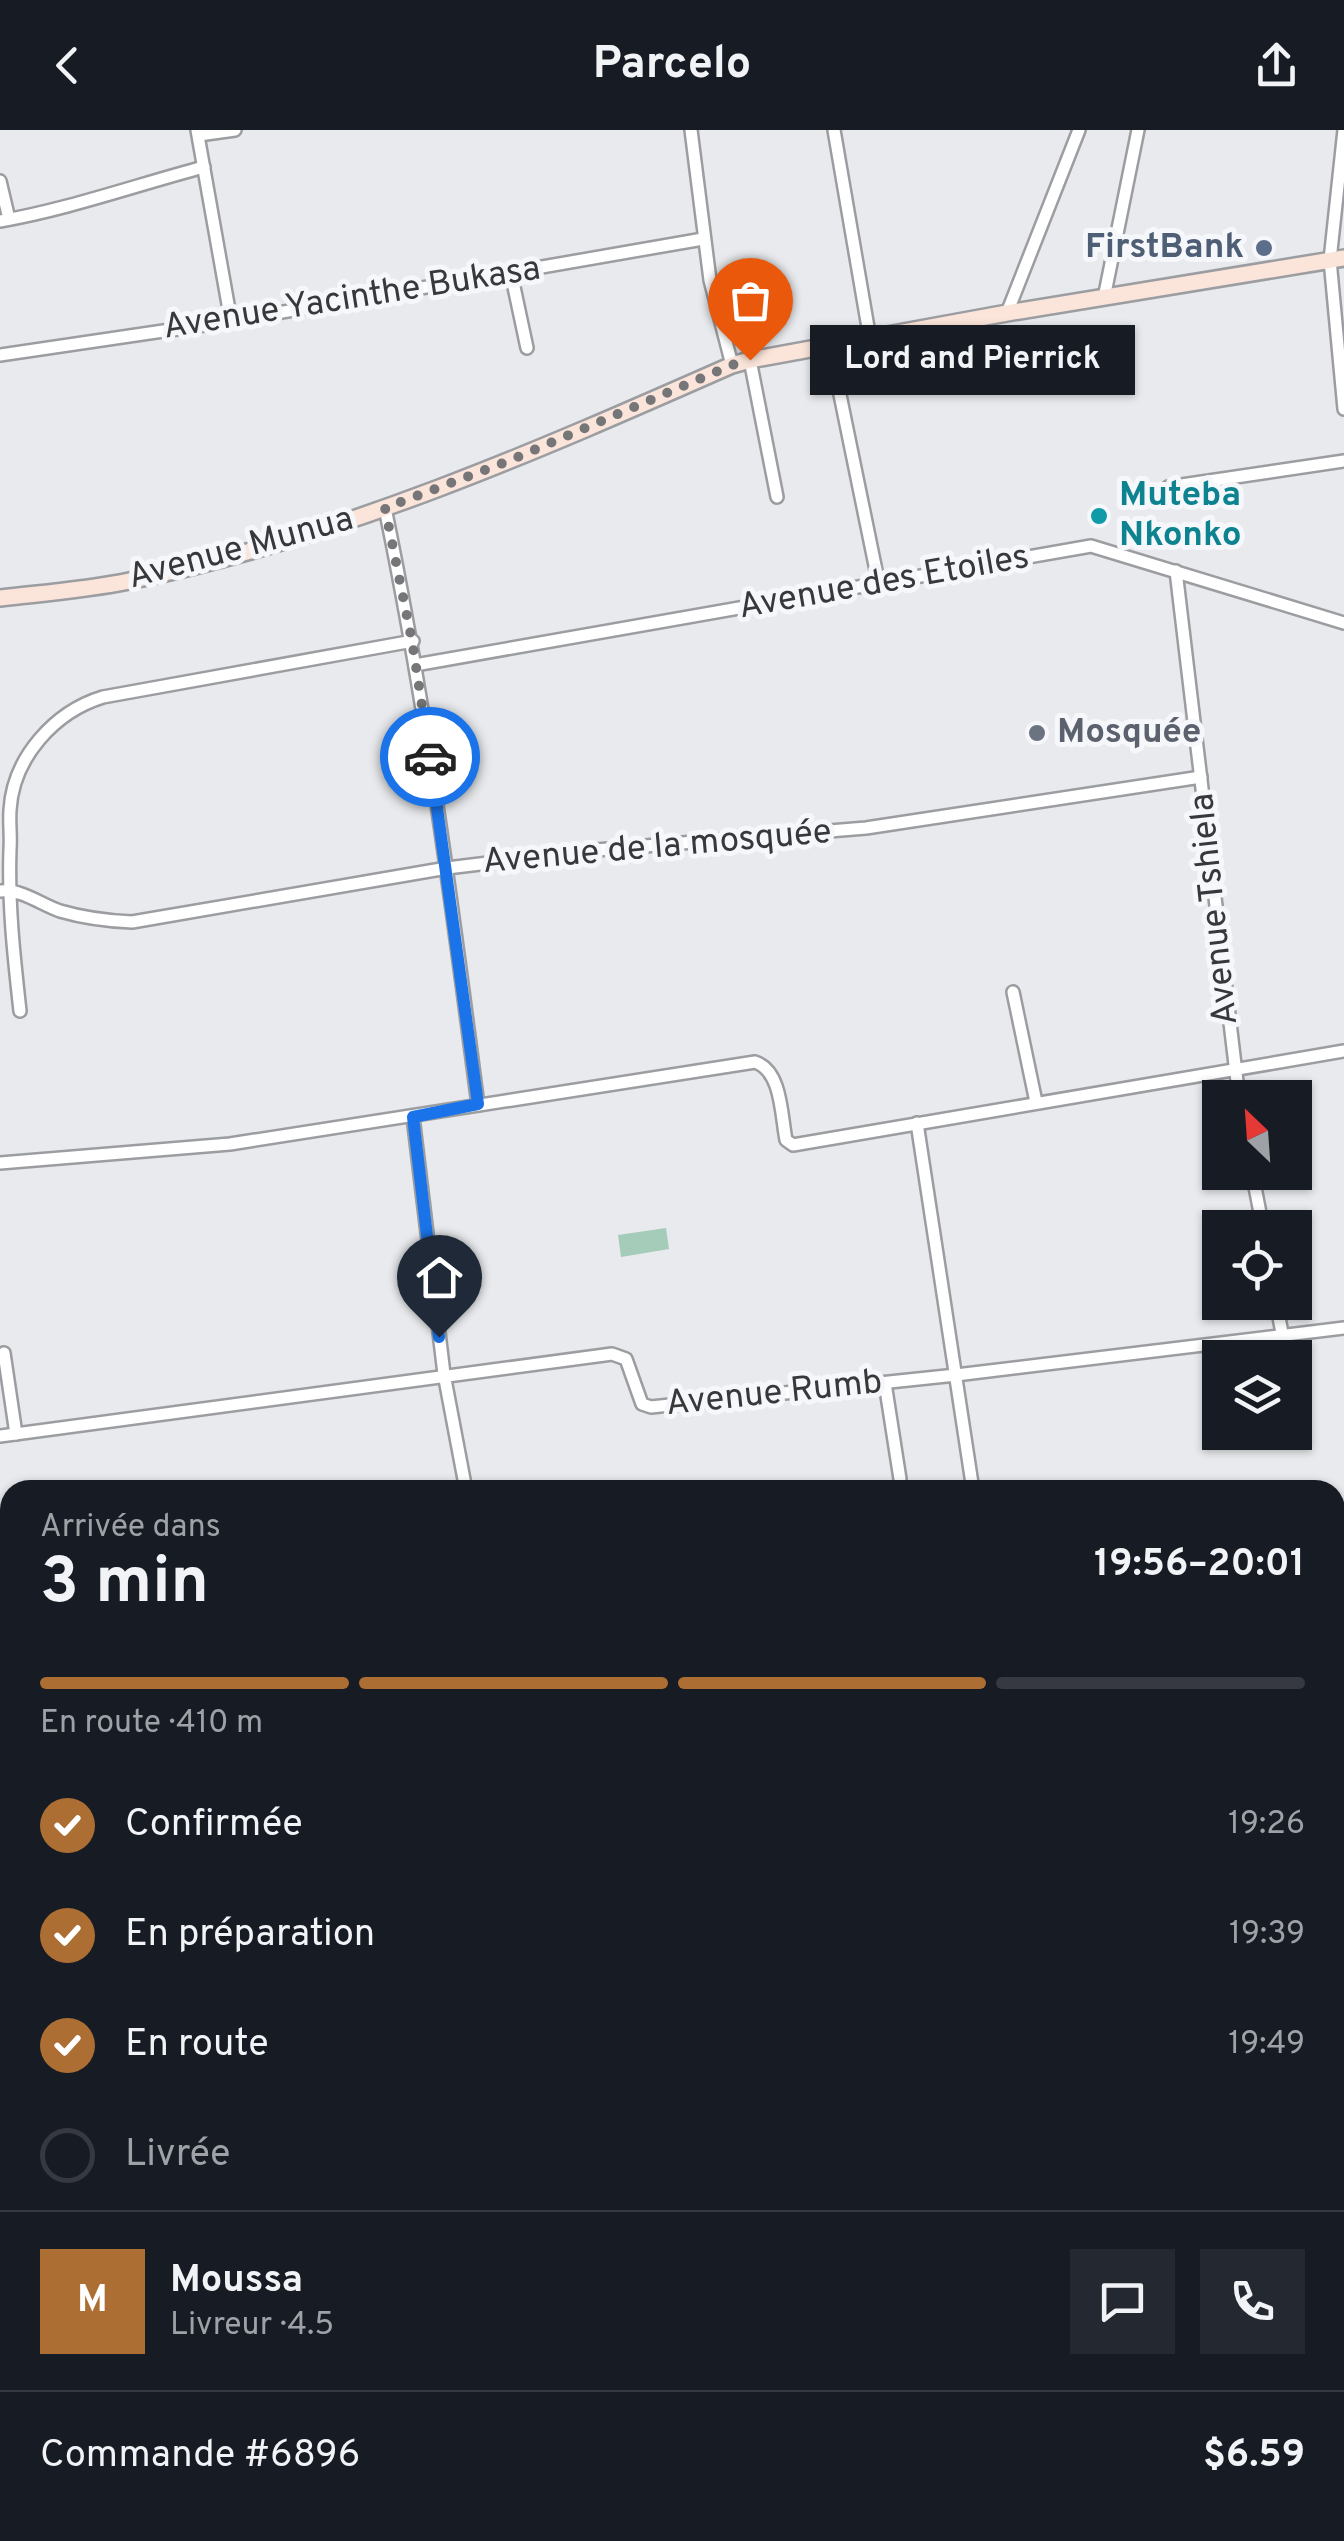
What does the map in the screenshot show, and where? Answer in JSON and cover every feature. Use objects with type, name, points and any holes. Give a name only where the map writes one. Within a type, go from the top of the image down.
[{"type":"main road","name":"Avenue Munua","points":[[0,598],[130,581],[385,508],[493,468],[750,360],[1337,259]]},
{"type":"street","points":[[230,321],[198,133],[235,130]]},
{"type":"street","points":[[691,130],[710,280],[732,365]]},
{"type":"street","points":[[834,130],[870,339]]},
{"type":"street","points":[[1007,313],[1079,130]]},
{"type":"street","points":[[1104,298],[1138,130]]},
{"type":"street","points":[[1344,130],[1337,259],[1344,409]]},
{"type":"street","points":[[0,182],[4,220],[43,214],[204,167]]},
{"type":"street","name":"Avenue Yacinthe Bukasa","points":[[0,355],[230,321],[704,240]]},
{"type":"street","points":[[511,273],[527,348]]},
{"type":"street","points":[[830,346],[879,585]]},
{"type":"street","points":[[750,360],[777,497]]},
{"type":"street","points":[[1168,487],[1344,461]]},
{"type":"street","points":[[385,508],[412,641],[478,1104]]},
{"type":"street","name":"Avenue des Etoiles","points":[[415,665],[1091,546],[1344,624]]},
{"type":"street","name":"Avenue Tshiela","points":[[1176,571],[1235,1080]]},
{"type":"street","points":[[20,1012],[4,891],[10,809],[18,775],[32,748],[68,713],[103,697],[412,641]]},
{"type":"street","name":"Avenue de la mosquée","points":[[4,891],[73,914],[132,922],[447,868],[596,850],[866,828],[1200,777]]},
{"type":"street","points":[[1013,992],[1036,1102]]},
{"type":"street","points":[[0,1163],[230,1144],[755,1062],[773,1076],[790,1144],[1344,1051]]},
{"type":"street","points":[[413,1117],[444,1374],[464,1480]]},
{"type":"street","points":[[917,1122],[972,1480]]},
{"type":"street","points":[[1279,1320],[1282,1333]]},
{"type":"street","name":"Avenue Rumb","points":[[0,1436],[444,1374],[618,1354],[628,1364],[642,1404],[651,1407],[1344,1328]]},
{"type":"street","points":[[4,1353],[16,1434]]},
{"type":"street","points":[[885,1382],[900,1479]]},
{"type":"green space","points":[[666,1228],[669,1249],[621,1257],[618,1235]]},
{"type":"way so far","points":[[430,757],[385,508],[476,475],[750,360]]},
{"type":"place","name":"FirstBank","points":[[1264,248]]},
{"type":"place","name":"Lord and Pierrick","points":[[750,360]]},
{"type":"place","name":"Muteba Nkonko","points":[[1099,516]]},
{"type":"place","name":"Mosquée","points":[[1037,733]]},
{"type":"route","points":[[430,757],[478,1104],[413,1117],[439,1337]]}]
